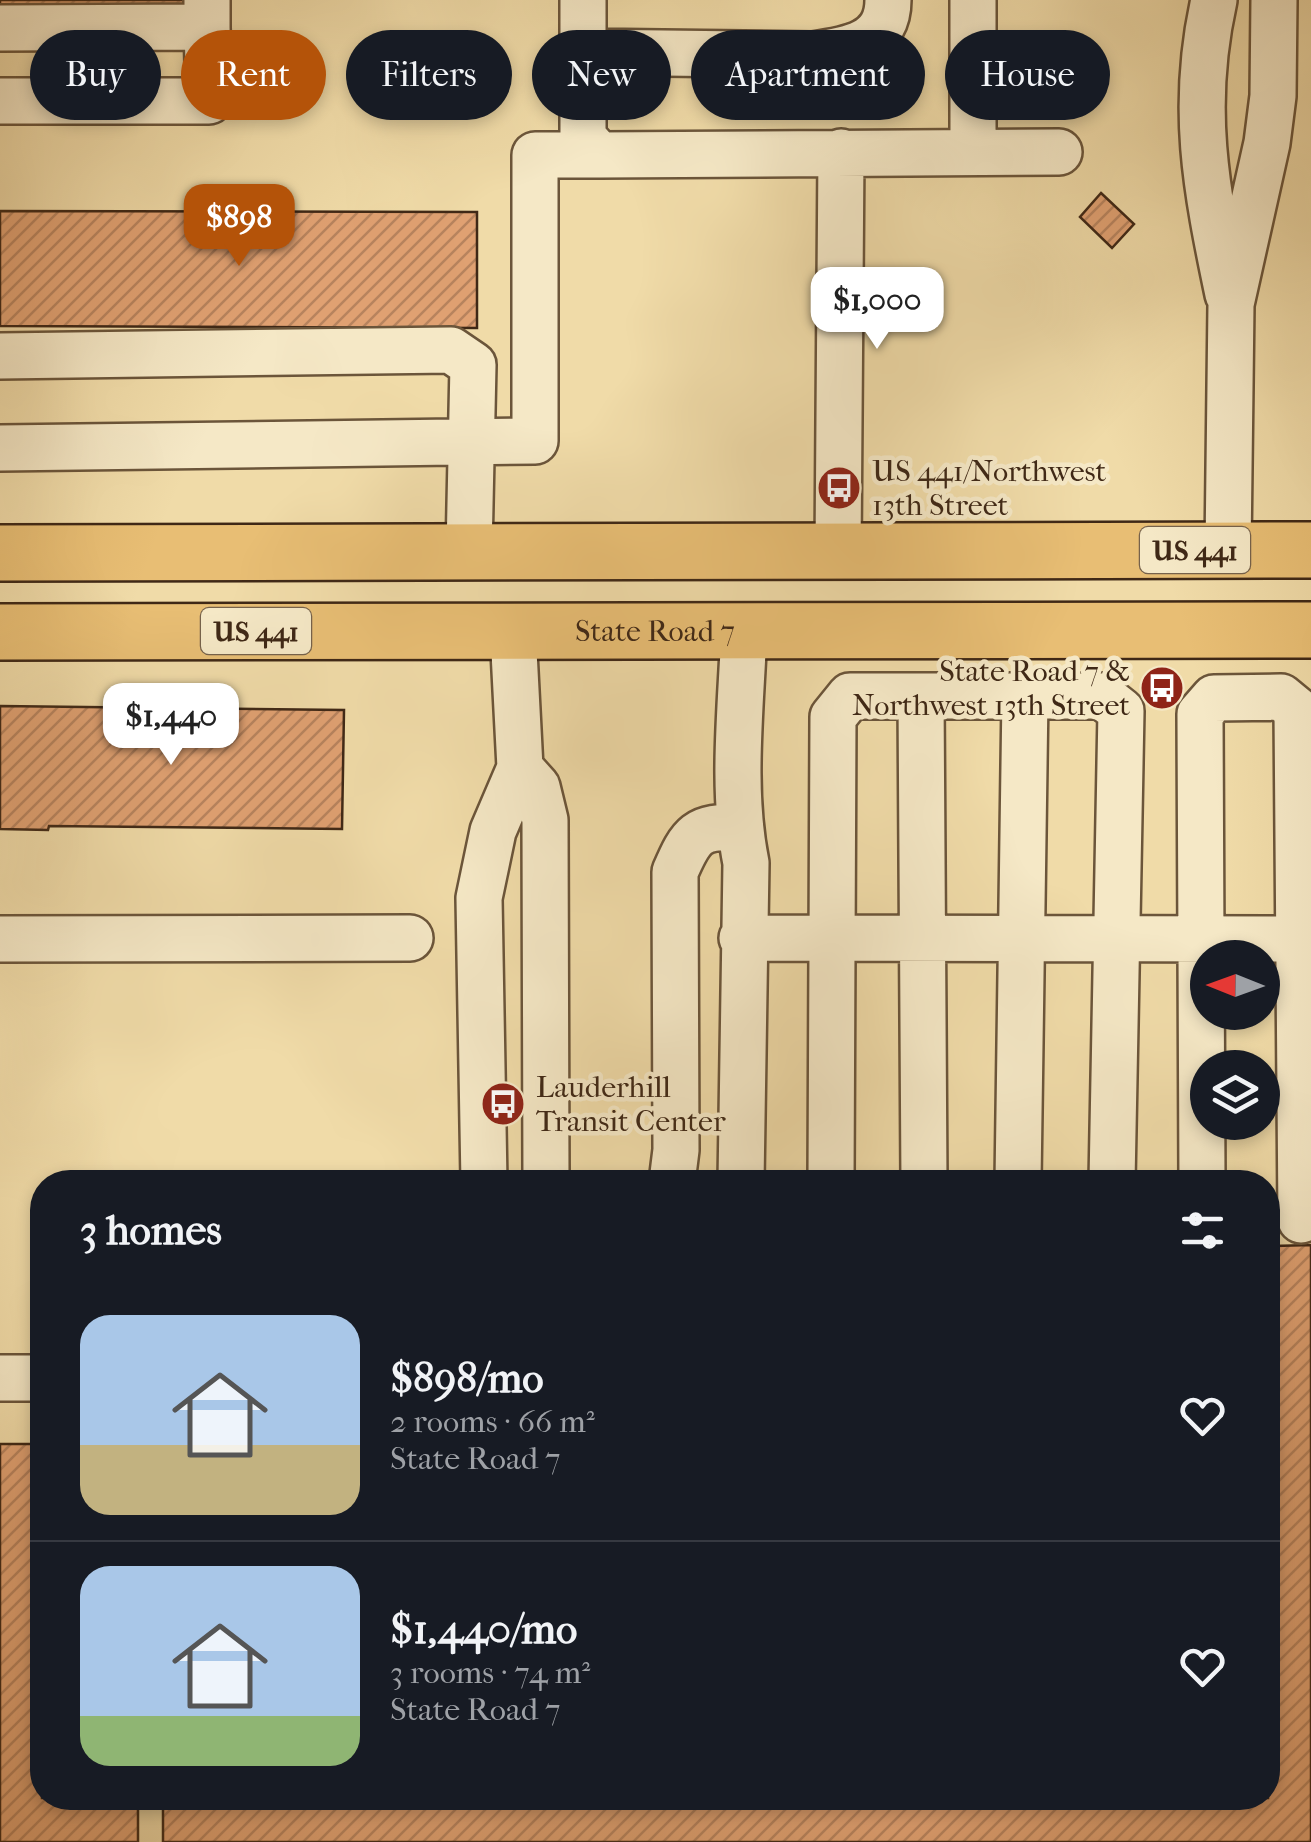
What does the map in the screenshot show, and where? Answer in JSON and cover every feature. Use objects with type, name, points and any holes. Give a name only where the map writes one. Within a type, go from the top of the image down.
[{"type":"main road","name":"US 441","points":[[0,553],[1311,550]]},
{"type":"main road","points":[[352,630],[433,594],[454,574],[469,551],[492,572],[507,602],[513,632]]},
{"type":"main road","points":[[758,630],[753,597],[768,581],[793,566],[838,552]]},
{"type":"main road","name":"State Road 7","points":[[0,632],[1311,630]]},
{"type":"street","points":[[583,0],[583,30]]},
{"type":"street","points":[[671,53],[812,55],[849,50],[870,40],[888,19],[888,0]]},
{"type":"street","points":[[973,0],[974,152]]},
{"type":"street","points":[[1214,0],[1202,66],[1200,146],[1230,304]]},
{"type":"street","points":[[1228,550],[1230,304],[1267,143],[1273,96],[1274,0]]},
{"type":"street","points":[[0,28],[207,14],[209,101],[0,101]]},
{"type":"street","points":[[583,120],[583,137],[599,155]]},
{"type":"street","points":[[838,552],[841,152]]},
{"type":"street","points":[[0,448],[535,441],[536,155],[1058,152]]},
{"type":"street","points":[[0,356],[451,350],[473,365],[469,551]]},
{"type":"street","points":[[742,1170],[742,846],[758,630]]},
{"type":"street","points":[[484,1170],[480,898],[493,831],[520,768],[513,632]]},
{"type":"street","points":[[831,1170],[833,716],[850,696],[1102,696],[1121,711],[1120,939],[1112,1170]]},
{"type":"street","points":[[922,696],[924,1170]]},
{"type":"street","points":[[1018,1170],[1026,696]]},
{"type":"street","points":[[1202,1170],[1200,714],[1214,698],[1280,698],[1297,710],[1305,940],[1293,1220]]},
{"type":"street","points":[[520,768],[536,786],[544,820],[546,1170]]},
{"type":"street","points":[[674,1170],[675,872],[688,840],[711,826],[742,846]]},
{"type":"street","points":[[0,939],[410,938]]},
{"type":"street","points":[[742,938],[1305,940]]},
{"type":"street","points":[[0,1378],[30,1378]]},
{"type":"building","points":[[0,0],[190,0],[190,9],[0,8]]},
{"type":"building","points":[[1101,193],[1134,224],[1112,248],[1080,217]]},
{"type":"building","points":[[0,211],[477,212],[477,328],[0,326]]},
{"type":"building","points":[[0,706],[344,710],[342,829],[0,829]]},
{"type":"building","points":[[1311,1245],[1311,1842],[163,1842],[163,1810],[1280,1810],[1280,1246]]},
{"type":"building","points":[[0,1444],[30,1444],[30,1810],[138,1810],[138,1842],[0,1842]]},
{"type":"place","name":"US 441/Northwest 13th Street","points":[[839,488]]},
{"type":"place","name":"State Road 7 & Northwest 13th Street","points":[[1162,688]]},
{"type":"place","name":"Lauderhill Transit Center","points":[[503,1104]]}]
